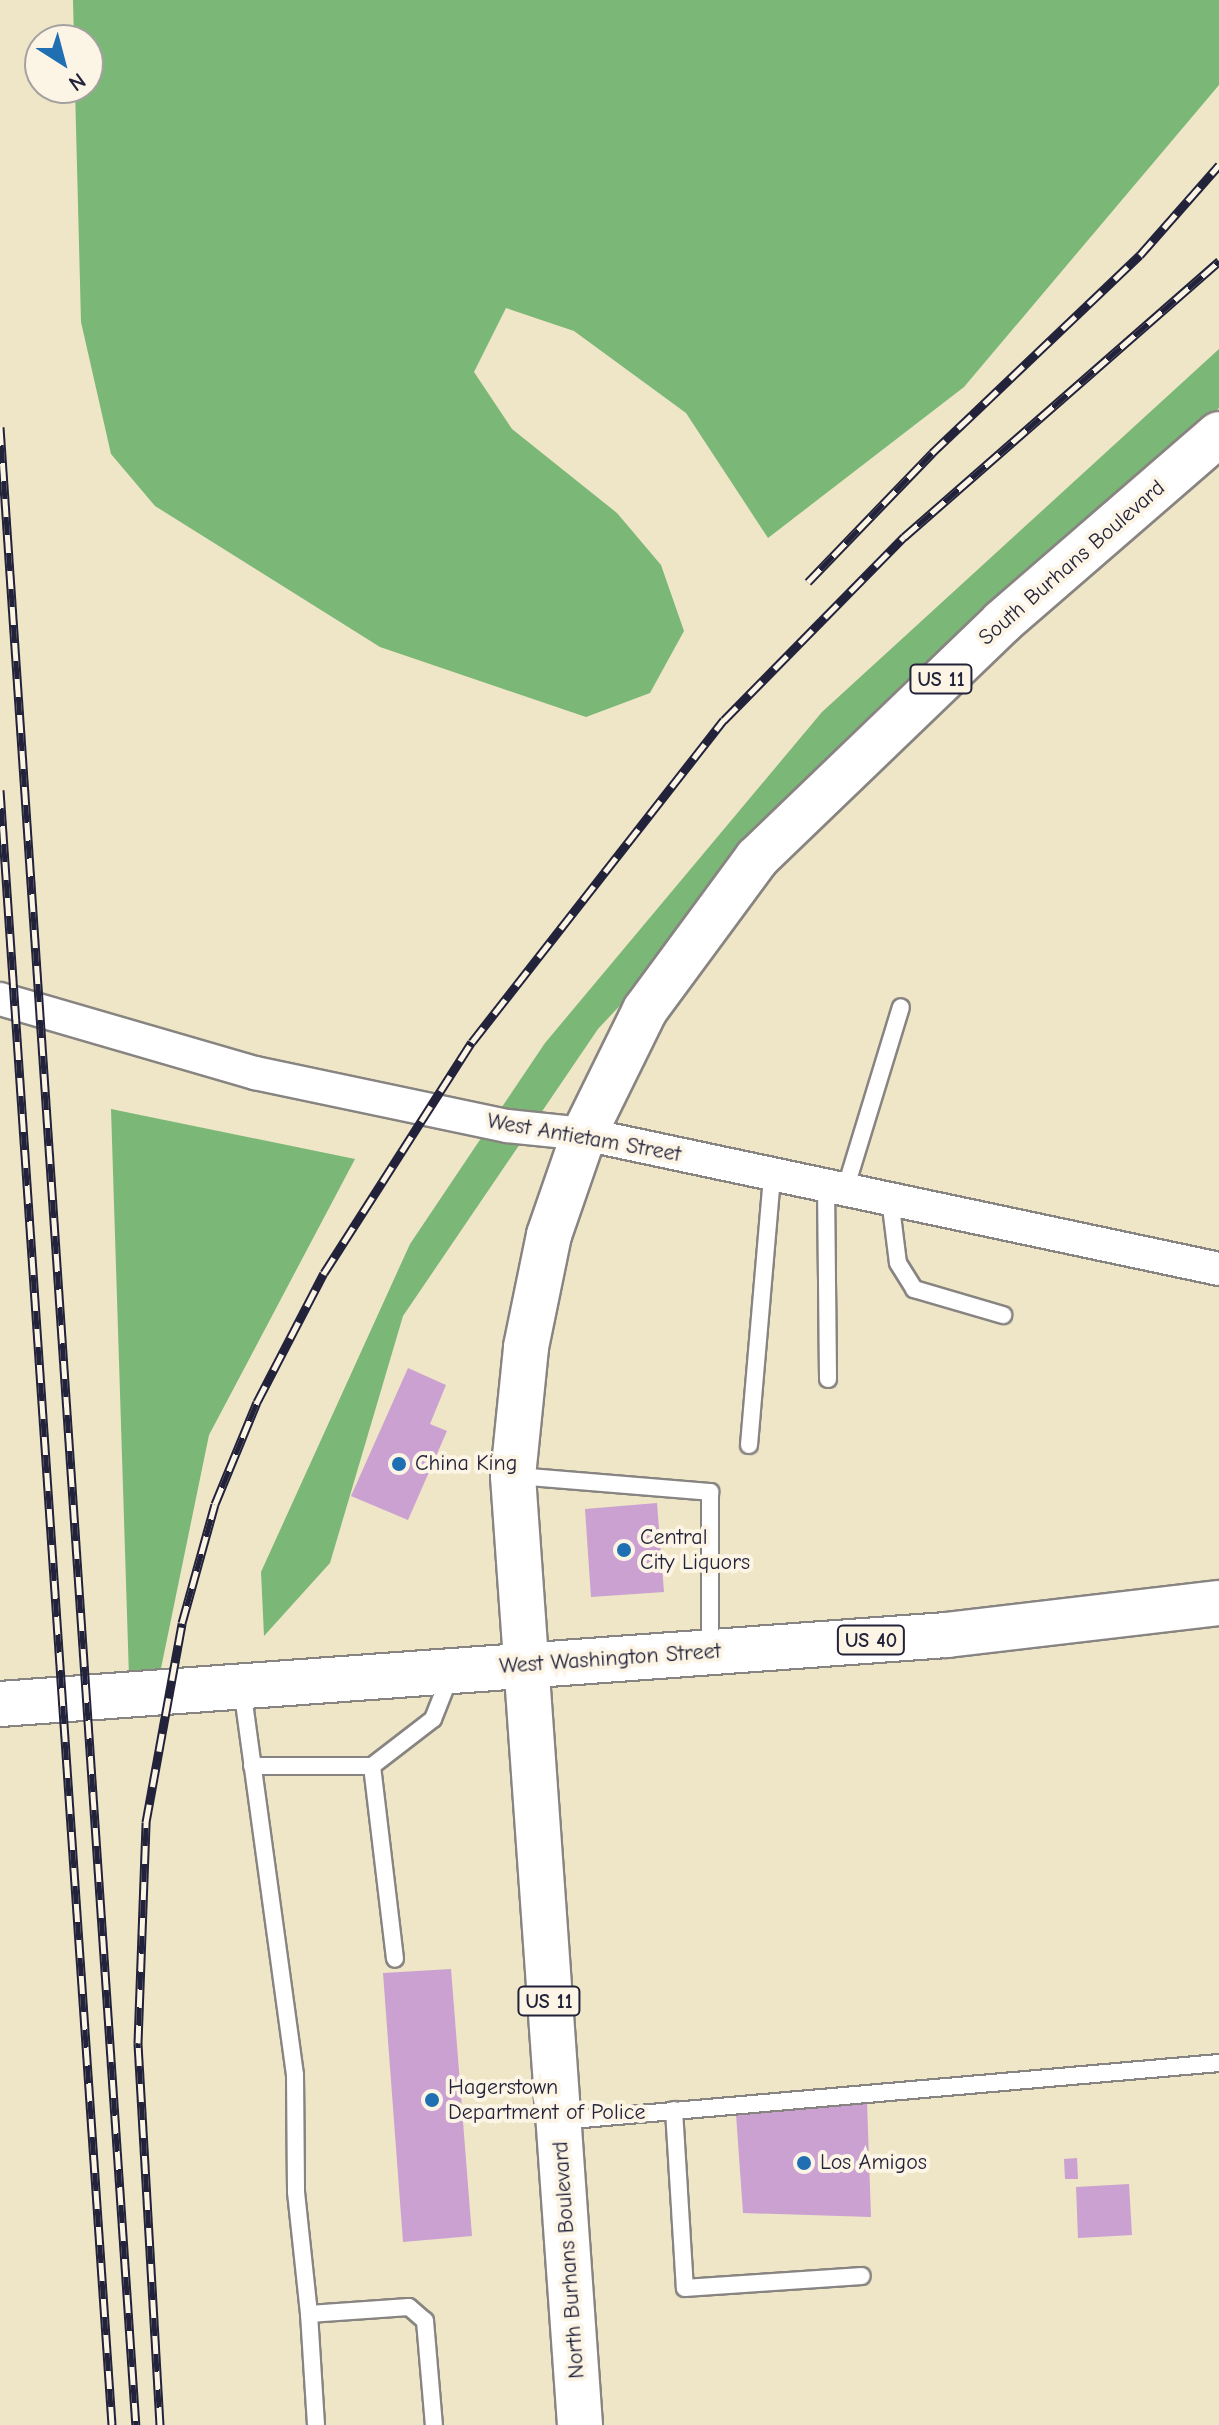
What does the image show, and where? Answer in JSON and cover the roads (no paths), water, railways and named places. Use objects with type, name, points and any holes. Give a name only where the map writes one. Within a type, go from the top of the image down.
[{"type":"main road","name":"South Burhans Boulevard","points":[[522,1665],[513,1476],[531,1319],[549,1235],[584,1134],[645,1010],[757,858],[1002,622],[1219,434]]},
{"type":"main road","name":"West Washington Street","points":[[0,1704],[961,1633],[1219,1603]]},
{"type":"main road","name":"North Burhans Boulevard","points":[[522,1665],[580,2425]]},
{"type":"street","name":"West Antietam Street","points":[[0,999],[255,1073],[507,1126],[584,1134],[1219,1269]]},
{"type":"lane","points":[[828,1379],[836,1188],[901,1007]]},
{"type":"lane","points":[[749,1445],[772,1174]]},
{"type":"lane","points":[[890,1199],[898,1263],[914,1289],[1003,1315]]},
{"type":"lane","points":[[513,1476],[710,1492],[710,1652]]},
{"type":"lane","points":[[252,1766],[372,1766],[433,1719],[452,1671]]},
{"type":"lane","points":[[241,1686],[295,2075],[296,2192],[309,2314],[316,2425]]},
{"type":"lane","points":[[372,1766],[395,1959]]},
{"type":"lane","points":[[559,2121],[1219,2063]]},
{"type":"lane","points":[[674,2110],[685,2288],[862,2276]]},
{"type":"lane","points":[[309,2314],[409,2307],[420,2316],[434,2425]]},
{"type":"railway","points":[[808,582],[932,453],[1140,255],[1219,165]]},
{"type":"railway","points":[[160,2425],[138,2043],[146,1822],[182,1623],[215,1504],[257,1402],[324,1273],[472,1042],[724,720],[904,537],[1219,261]]},
{"type":"railway","points":[[0,427],[136,2425]]},
{"type":"railway","points":[[0,790],[112,2425]]},
{"type":"place","name":"China King","points":[[399,1464]]},
{"type":"place","name":"Central City Liquors","points":[[624,1550]]},
{"type":"place","name":"Hagerstown Department of Police","points":[[432,2100]]},
{"type":"place","name":"Los Amigos","points":[[804,2163]]}]
